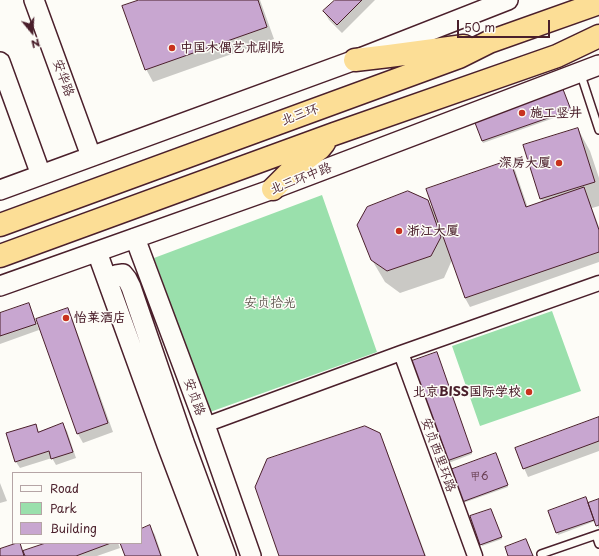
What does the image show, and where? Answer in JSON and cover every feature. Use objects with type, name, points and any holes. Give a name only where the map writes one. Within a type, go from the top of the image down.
[{"type":"highway","name":"北三环","points":[[0,225],[458,57],[489,42],[599,3]]},
{"type":"highway","points":[[0,256],[334,134],[557,56],[599,36]]},
{"type":"highway","points":[[355,60],[489,42]]},
{"type":"highway","points":[[557,56],[599,50]]},
{"type":"highway","points":[[273,189],[294,168],[320,148],[334,134]]},
{"type":"street","name":"安华路","points":[[34,0],[91,156]]},
{"type":"street","points":[[0,190],[355,60],[508,0]]},
{"type":"street","points":[[0,62],[40,175]]},
{"type":"street","name":"北三环中路","points":[[0,286],[273,189],[599,66]]},
{"type":"street","name":"安贞路","points":[[135,238],[205,425],[251,556]]},
{"type":"street","points":[[91,254],[110,285],[165,438],[220,554]]},
{"type":"street","points":[[91,254],[196,556]]},
{"type":"street","points":[[110,285],[112,279],[116,275],[123,274],[127,278],[134,294],[170,332]]},
{"type":"street","points":[[205,425],[401,353],[599,283]]},
{"type":"street","name":"安贞路","points":[[134,294],[220,554]]},
{"type":"street","name":"安贞西里环路","points":[[401,353],[475,556]]},
{"type":"street","points":[[220,554],[235,511]]},
{"type":"lane","points":[[580,72],[599,130]]},
{"type":"lane","points":[[541,554],[597,534],[599,544]]},
{"type":"green space","name":"安贞拾光","points":[[322,195],[377,352],[210,412],[154,258]]},
{"type":"green space","points":[[552,311],[581,391],[480,426],[452,346]]},
{"type":"building","name":"中国木偶艺术剧院","points":[[139,0],[258,0],[267,27],[145,70],[122,6]]},
{"type":"building","points":[[335,0],[362,0],[337,25],[323,11]]},
{"type":"building","name":"施工竖井","points":[[561,84],[571,110],[482,141],[472,115]]},
{"type":"building","name":"深房大厦","points":[[578,128],[595,182],[540,199],[523,145]]},
{"type":"building","points":[[510,160],[526,207],[584,187],[599,230],[599,252],[465,298],[426,189]]},
{"type":"building","name":"浙江大厦","points":[[408,191],[428,200],[441,237],[431,256],[387,271],[371,260],[357,225],[367,207]]},
{"type":"building","points":[[29,303],[36,324],[0,336],[0,313]]},
{"type":"building","points":[[68,308],[108,423],[77,434],[36,319]]},
{"type":"building","points":[[437,352],[472,452],[444,462],[409,362]]},
{"type":"building","points":[[599,417],[599,441],[523,469],[515,448]]},
{"type":"building","points":[[63,423],[73,452],[51,459],[49,451],[15,462],[6,433],[36,424],[38,432]]},
{"type":"building","points":[[365,426],[380,433],[425,556],[279,556],[255,487],[267,459]]},
{"type":"building","points":[[496,453],[508,485],[462,502],[450,470]]},
{"type":"building","points":[[586,497],[594,520],[556,533],[548,511]]},
{"type":"building","points":[[599,499],[599,525],[596,526],[588,503]]},
{"type":"building","points":[[491,509],[502,537],[480,545],[470,516]]},
{"type":"building","points":[[150,525],[161,556],[125,556],[120,544],[142,544],[142,529]]},
{"type":"building","points":[[526,539],[533,556],[508,556],[505,547]]},
{"type":"building","points":[[14,544],[20,544],[24,556],[0,556],[0,549]]},
{"type":"building","points":[[43,544],[108,544],[76,556],[25,556],[23,551]]},
{"type":"place","name":"中国木偶艺术剧院","points":[[172,48]]},
{"type":"place","name":"施工竖井","points":[[522,113]]},
{"type":"place","name":"深房大厦","points":[[559,163]]},
{"type":"place","name":"浙江大厦","points":[[399,231]]},
{"type":"place","name":"怡莱酒店","points":[[66,318]]},
{"type":"place","name":"北京BISS国际学校","points":[[529,392]]}]
